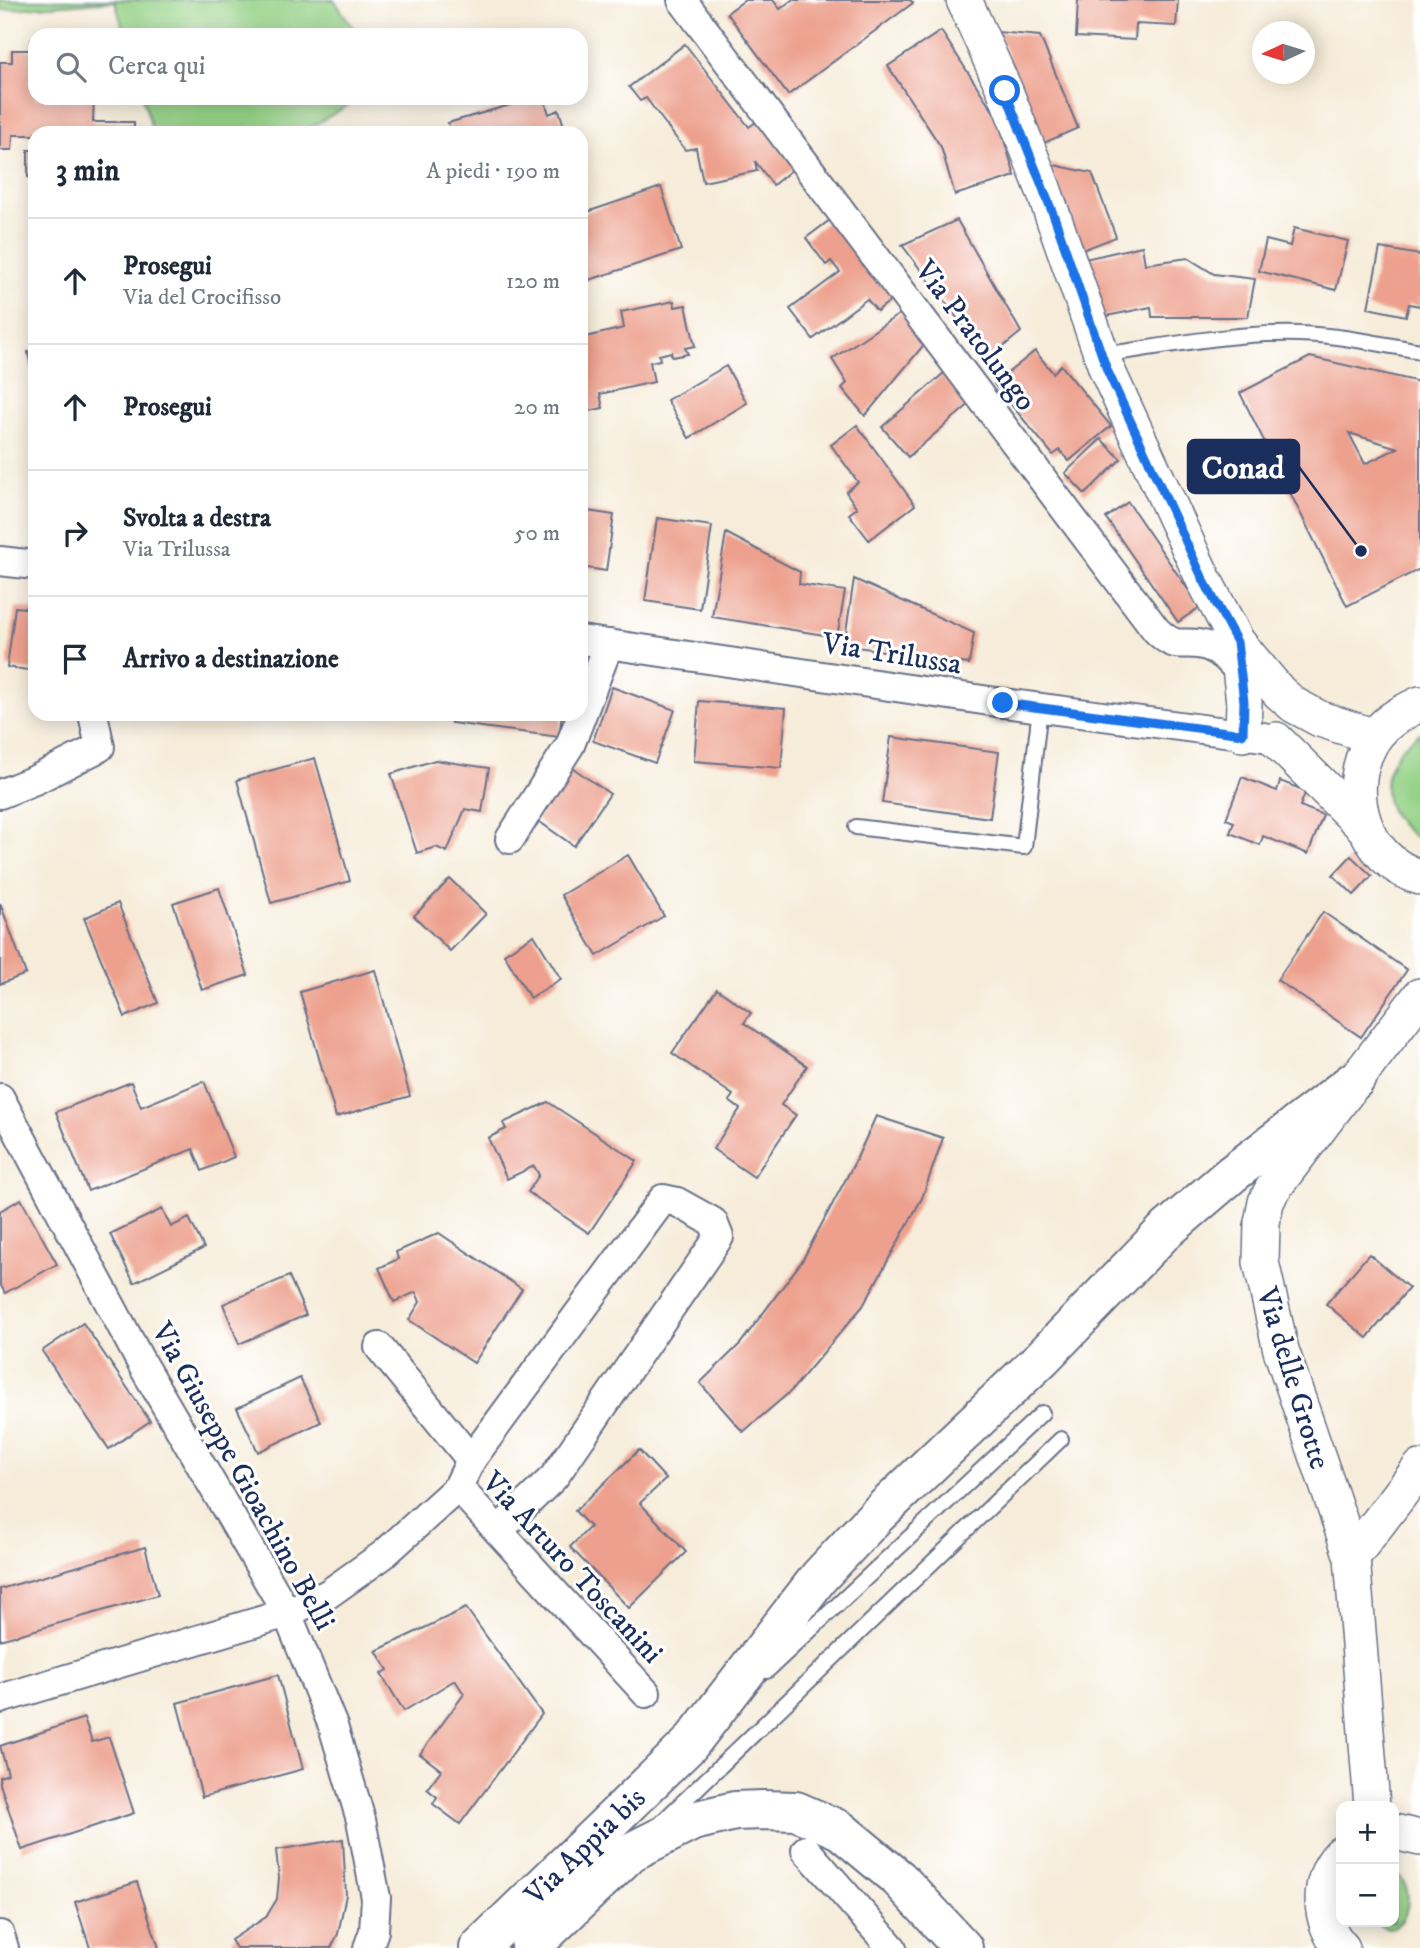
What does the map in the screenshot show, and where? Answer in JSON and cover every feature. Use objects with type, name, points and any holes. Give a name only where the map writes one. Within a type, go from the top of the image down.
[{"type":"highway","name":"Via Appia bis","points":[[479,1948],[690,1744],[819,1577],[875,1517],[1043,1357],[1183,1215],[1355,1080]]},
{"type":"highway","name":"Via Appia bis","points":[[530,1948],[631,1852],[693,1821],[719,1814],[763,1810],[796,1811],[840,1830],[880,1861],[963,1948]]},
{"type":"street","name":"Via Pratolungo","points":[[682,0],[1156,630],[1172,644],[1205,645],[1234,664],[1239,658]]},
{"type":"street","points":[[964,0],[1005,91],[1043,188],[1101,355],[1239,658],[1244,702],[1260,737],[1293,754],[1364,827],[1376,847],[1392,863],[1417,879]]},
{"type":"street","points":[[0,561],[28,564]]},
{"type":"street","name":"Via Trilussa","points":[[588,641],[1040,708],[1260,737]]},
{"type":"street","points":[[588,698],[609,644]]},
{"type":"street","points":[[1239,658],[1267,679],[1294,705],[1320,719],[1376,726]]},
{"type":"street","points":[[1260,737],[1341,738],[1376,726],[1420,704]]},
{"type":"street","points":[[0,794],[35,780],[100,747],[94,721]]},
{"type":"street","points":[[510,839],[570,744],[579,721]]},
{"type":"street","points":[[1364,827],[1357,799],[1359,769],[1376,726]]},
{"type":"street","name":"Via delle Grotte","points":[[1372,1801],[1352,1557],[1281,1350],[1267,1297],[1261,1243],[1266,1202],[1272,1190],[1420,996]]},
{"type":"street","name":"Via Giuseppe Gioachino Belli","points":[[0,1098],[144,1366],[287,1613],[334,1726],[361,1820],[376,1898],[374,1931],[368,1948]]},
{"type":"street","points":[[458,1487],[471,1460],[663,1199],[677,1202],[713,1222],[719,1237],[554,1477],[498,1531]]},
{"type":"street","points":[[379,1347],[471,1460]]},
{"type":"street","points":[[1352,1557],[1420,1468]]},
{"type":"street","name":"Via Arturo Toscanini","points":[[0,1699],[287,1613],[328,1594],[383,1555],[458,1487],[646,1693]]},
{"type":"street","points":[[1399,1833],[1420,1838]]},
{"type":"street","points":[[806,1850],[892,1948]]},
{"type":"street","points":[[1336,1862],[1326,1879],[1323,1902],[1326,1924],[1342,1948]]},
{"type":"street","points":[[0,1935],[4,1948]]},
{"type":"lane","points":[[1101,355],[1248,335],[1281,334],[1345,338],[1420,351]]},
{"type":"lane","points":[[856,827],[1024,847],[1040,708]]},
{"type":"lane","points":[[690,1744],[1042,1413]]},
{"type":"lane","points":[[631,1852],[1061,1439]]},
{"type":"green space","points":[[0,0],[334,0],[353,28],[123,28],[115,1],[0,10]]},
{"type":"green space","points":[[145,105],[349,105],[312,126],[151,126]]},
{"type":"green space","points":[[1420,733],[1420,840],[1394,816],[1386,787],[1388,772],[1395,758],[1405,745]]},
{"type":"green space","points":[[1399,1877],[1406,1889],[1408,1900],[1399,1923]]},
{"type":"building","points":[[745,0],[773,0],[780,9],[792,0],[910,0],[913,3],[788,95],[727,13]]},
{"type":"building","points":[[1078,0],[1178,0],[1176,26],[1136,24],[1135,40],[1076,37]]},
{"type":"building","points":[[941,31],[997,117],[1015,176],[955,195],[941,147],[888,66]]},
{"type":"building","points":[[998,32],[1040,36],[1078,128],[1044,143]]},
{"type":"building","points":[[685,44],[749,127],[763,117],[799,164],[773,185],[755,161],[757,171],[703,182],[696,148],[685,150],[646,98],[640,101],[629,87]]},
{"type":"building","points":[[12,50],[28,50],[28,105],[94,105],[93,122],[134,122],[134,126],[28,126],[28,135],[13,135],[12,150],[0,150],[0,62],[12,62]]},
{"type":"building","points":[[510,105],[546,105],[549,114],[559,110],[564,126],[449,126],[448,123]]},
{"type":"building","points":[[1049,164],[1092,173],[1116,237],[1080,251]]},
{"type":"building","points":[[661,187],[681,250],[588,280],[588,212]]},
{"type":"building","points":[[834,217],[894,298],[877,311],[867,299],[813,339],[790,309],[840,272],[831,261],[826,265],[806,238]]},
{"type":"building","points":[[957,220],[1021,332],[988,359],[902,245]]},
{"type":"building","points":[[1294,228],[1348,241],[1336,290],[1259,271],[1266,240],[1290,246]]},
{"type":"building","points":[[1142,246],[1145,264],[1188,258],[1214,274],[1255,279],[1248,317],[1152,317],[1151,307],[1097,318],[1085,259]]},
{"type":"building","points":[[1380,248],[1420,255],[1420,306],[1409,304],[1406,316],[1368,308]]},
{"type":"building","points":[[674,301],[675,307],[686,305],[695,346],[685,348],[688,354],[672,357],[671,352],[659,355],[660,360],[650,362],[654,382],[600,394],[603,408],[588,411],[588,336],[624,328],[621,312]]},
{"type":"building","points":[[904,311],[927,341],[865,416],[842,388],[847,383],[832,359]]},
{"type":"building","points":[[1035,351],[1053,373],[1061,365],[1111,426],[1069,461],[1060,450],[1053,455],[994,384]]},
{"type":"building","points":[[1310,357],[1420,382],[1420,569],[1347,606],[1240,393]],"holes":[[[1349,433],[1398,448],[1365,464]]]},
{"type":"building","points":[[726,366],[747,403],[689,438],[667,400]]},
{"type":"building","points":[[945,372],[972,402],[908,457],[882,427]]},
{"type":"building","points":[[857,425],[915,505],[869,540],[849,514],[857,508],[846,492],[858,482],[831,445]]},
{"type":"building","points":[[1101,439],[1121,459],[1085,494],[1065,473]]},
{"type":"building","points":[[1128,502],[1200,607],[1178,622],[1106,518]]},
{"type":"building","points":[[588,511],[614,515],[606,571],[588,568]]},
{"type":"building","points":[[657,518],[712,526],[700,609],[645,601]]},
{"type":"building","points":[[726,533],[800,572],[799,584],[845,591],[837,637],[712,617]]},
{"type":"building","points":[[854,579],[974,633],[969,664],[844,645]]},
{"type":"building","points":[[15,607],[28,608],[28,670],[7,667]]},
{"type":"building","points":[[612,687],[675,710],[655,763],[593,741]]},
{"type":"building","points":[[699,701],[786,708],[781,768],[694,761]]},
{"type":"building","points":[[451,721],[561,721],[559,737]]},
{"type":"building","points":[[891,737],[999,752],[990,818],[882,803]]},
{"type":"building","points":[[315,758],[350,881],[271,903],[237,780]]},
{"type":"building","points":[[435,760],[489,768],[482,812],[465,809],[447,852],[436,847],[417,853],[391,774]]},
{"type":"building","points":[[573,768],[610,794],[574,846],[537,820]]},
{"type":"building","points":[[1242,777],[1277,791],[1280,781],[1306,791],[1300,806],[1323,815],[1308,854],[1263,836],[1260,845],[1230,833],[1234,822],[1226,819]]},
{"type":"building","points":[[628,855],[664,916],[597,956],[561,895]]},
{"type":"building","points":[[1351,856],[1372,876],[1354,895],[1333,875]]},
{"type":"building","points":[[450,879],[486,914],[450,951],[414,916]]},
{"type":"building","points":[[219,888],[248,975],[202,990],[173,903]]},
{"type":"building","points":[[0,903],[26,974],[0,984]]},
{"type":"building","points":[[118,903],[158,1003],[125,1017],[84,918]]},
{"type":"building","points":[[1323,912],[1407,970],[1361,1037],[1277,980]]},
{"type":"building","points":[[534,935],[561,979],[530,998],[504,954]]},
{"type":"building","points":[[375,970],[410,1096],[336,1117],[300,992]]},
{"type":"building","points":[[717,989],[751,1013],[744,1023],[807,1066],[781,1105],[796,1115],[754,1177],[713,1149],[740,1109],[729,1101],[733,1095],[672,1053]]},
{"type":"building","points":[[204,1081],[234,1157],[202,1171],[193,1149],[88,1191],[56,1112],[131,1082],[141,1107]]},
{"type":"building","points":[[548,1102],[637,1161],[589,1233],[528,1192],[539,1175],[534,1166],[507,1179],[488,1138],[506,1129],[503,1123]]},
{"type":"building","points":[[876,1116],[943,1138],[922,1198],[863,1306],[791,1391],[743,1432],[700,1383],[740,1344],[802,1261],[856,1160]]},
{"type":"building","points":[[21,1199],[57,1264],[5,1293],[0,1284],[0,1211]]},
{"type":"building","points":[[162,1209],[171,1227],[189,1218],[204,1248],[134,1283],[110,1234]]},
{"type":"building","points":[[439,1233],[522,1289],[474,1363],[409,1320],[420,1302],[416,1292],[394,1302],[379,1268],[398,1259],[396,1252]]},
{"type":"building","points":[[1369,1254],[1409,1288],[1367,1338],[1326,1304]]},
{"type":"building","points":[[289,1276],[306,1315],[239,1344],[223,1304]]},
{"type":"building","points":[[83,1323],[150,1421],[109,1449],[42,1351]]},
{"type":"building","points":[[300,1378],[321,1422],[258,1452],[237,1408]]},
{"type":"building","points":[[639,1450],[666,1479],[640,1503],[686,1552],[629,1608],[570,1547],[590,1527],[575,1511]]},
{"type":"building","points":[[145,1547],[158,1595],[0,1640],[0,1589]]},
{"type":"building","points":[[466,1608],[542,1714],[460,1824],[433,1804],[437,1797],[427,1789],[441,1770],[420,1754],[464,1694],[455,1680],[404,1711],[381,1674],[388,1670],[376,1651]]},
{"type":"building","points":[[278,1675],[303,1769],[202,1797],[177,1703]]},
{"type":"building","points":[[84,1718],[92,1742],[109,1737],[134,1813],[22,1850],[0,1784],[0,1777],[8,1774],[0,1746]]},
{"type":"building","points":[[343,1839],[346,1895],[338,1934],[331,1948],[236,1948],[231,1940],[266,1917],[277,1899],[279,1878],[276,1850]]},
{"type":"building","points":[[137,1882],[159,1948],[90,1948],[75,1902]]},
{"type":"place","name":"Conad","points":[[1361,551]]},
{"type":"route","points":[[1003,703],[1243,734],[1244,702],[1237,642],[1203,579],[1115,390],[1087,317],[1055,219],[1005,91]]}]
